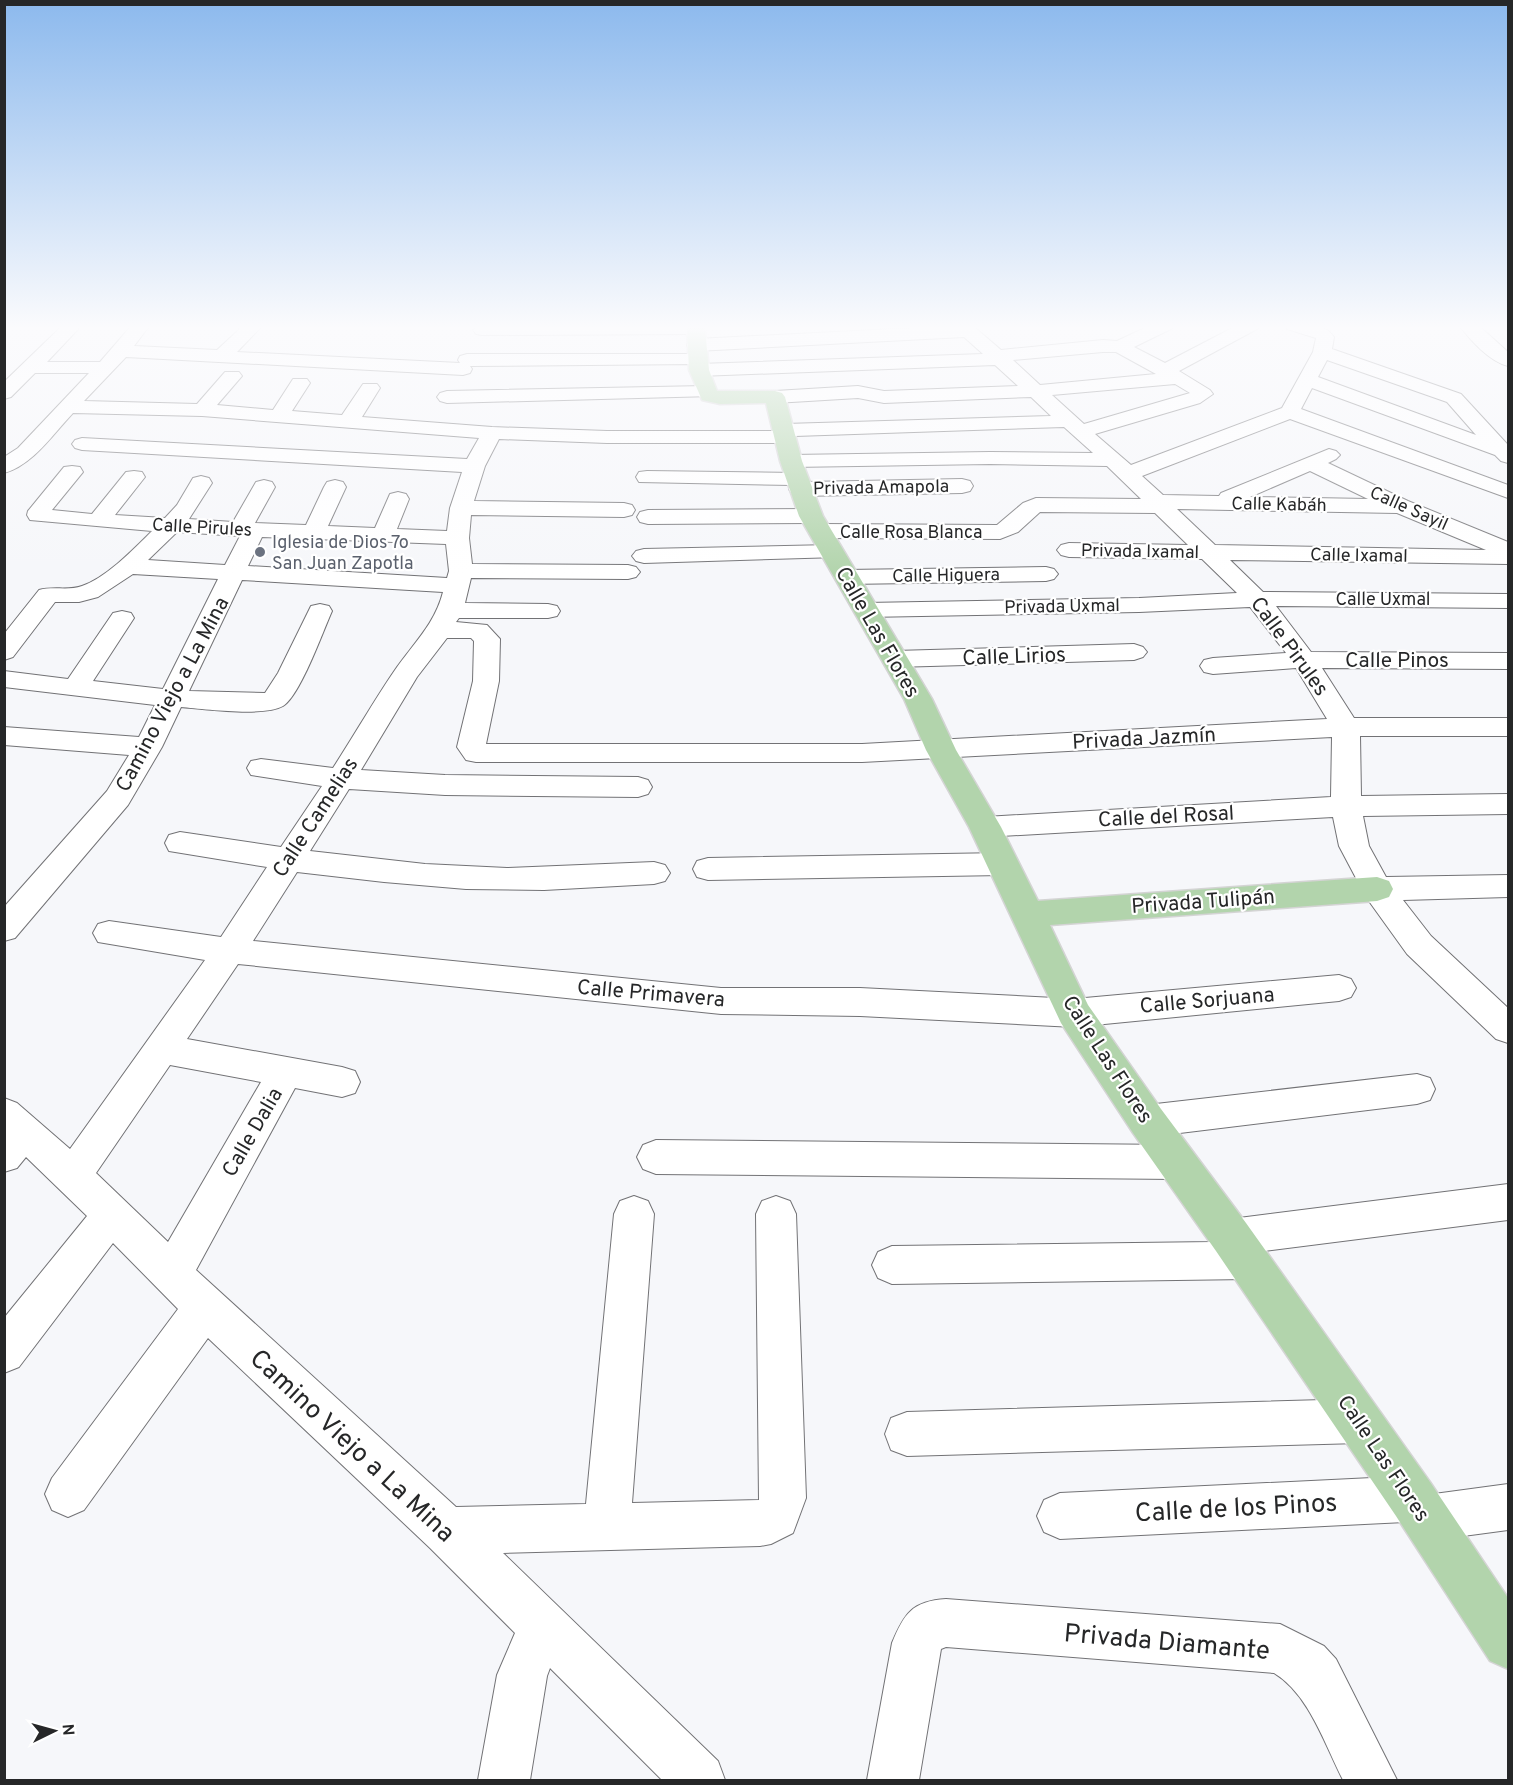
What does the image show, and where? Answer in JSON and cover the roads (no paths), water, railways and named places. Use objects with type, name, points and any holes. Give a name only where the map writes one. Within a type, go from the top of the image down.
[{"type":"main road","points":[[724,408],[804,487]]},
{"type":"main road","name":"Calle Las Flores","points":[[804,487],[866,610],[918,699],[941,750],[985,827],[1074,1013],[1147,1121],[1240,1248],[1509,1643]]},
{"type":"main road","name":"Privada Tulipán","points":[[1028,914],[1377,889]]},
{"type":"street","points":[[4,467],[25,452],[66,408]]},
{"type":"street","points":[[126,408],[202,410],[432,428],[484,449]]},
{"type":"street","points":[[278,417],[284,408]]},
{"type":"street","points":[[348,422],[357,408]]},
{"type":"street","points":[[432,428],[442,408]]},
{"type":"street","points":[[607,437],[610,408]]},
{"type":"street","points":[[804,487],[849,408]]},
{"type":"street","name":"Calle Pirules","points":[[1056,408],[1160,504],[1257,599],[1305,660],[1346,726]]},
{"type":"street","points":[[452,600],[636,564],[804,487],[1153,408]]},
{"type":"street","points":[[1290,412],[1292,408]]},
{"type":"street","points":[[1383,408],[1507,455]]},
{"type":"street","points":[[1464,408],[1507,455]]},
{"type":"street","points":[[647,477],[804,487],[990,458],[1121,467],[1290,412],[1509,492]]},
{"type":"street","points":[[145,427],[180,429]]},
{"type":"street","points":[[82,444],[484,449],[678,428],[804,487]]},
{"type":"street","points":[[227,432],[484,449]]},
{"type":"street","points":[[452,600],[461,508],[484,449]]},
{"type":"street","points":[[1218,503],[1344,449]]},
{"type":"street","name":"Calle Sayil","points":[[1311,463],[1400,506],[1509,551]]},
{"type":"street","name":"Calle Pirules","points":[[72,472],[38,515],[98,522],[458,538]]},
{"type":"street","points":[[98,522],[134,477]]},
{"type":"street","points":[[4,652],[48,595],[86,593],[126,566],[170,525],[190,502],[201,483]]},
{"type":"street","name":"Privada Amapola","points":[[804,487],[962,486]]},
{"type":"street","name":"Camino Viejo a La Mina","points":[[4,929],[118,798],[148,747],[235,573],[247,530],[264,487]]},
{"type":"street","points":[[314,532],[335,487]]},
{"type":"street","name":"Calle Rosa Blanca","points":[[648,517],[804,487],[1000,532]]},
{"type":"street","name":"Calle Higuera","points":[[804,487],[1046,573]]},
{"type":"street","points":[[383,535],[398,500]]},
{"type":"street","name":"Calle Kabáh","points":[[1000,532],[1010,527],[1027,509],[1036,505],[1218,503],[1400,506]]},
{"type":"street","points":[[461,508],[624,510]]},
{"type":"street","name":"Privada Ixamal","points":[[1070,550],[1210,552]]},
{"type":"street","name":"Calle Ixamal","points":[[1210,552],[1509,557]]},
{"type":"street","points":[[126,566],[235,573],[548,611]]},
{"type":"street","name":"Privada Uxmal","points":[[866,610],[1138,605],[1257,599]]},
{"type":"street","name":"Calle Uxmal","points":[[1257,599],[1509,601]]},
{"type":"street","name":"Privada Jazmín","points":[[452,600],[487,639],[486,681],[471,747],[476,753],[862,753],[1346,726]]},
{"type":"street","name":"Calle Camelias","points":[[73,1176],[229,951],[341,779],[452,600]]},
{"type":"street","points":[[4,679],[254,704],[272,701],[279,696],[320,611]]},
{"type":"street","points":[[76,687],[122,618]]},
{"type":"street","name":"Calle Lirios","points":[[895,659],[1134,652]]},
{"type":"street","name":"Calle Pinos","points":[[1213,666],[1305,660],[1509,661]]},
{"type":"street","points":[[1509,727],[1346,726],[1346,806],[1354,846],[1377,889],[1419,945],[1509,1029]]},
{"type":"street","points":[[4,736],[148,747]]},
{"type":"street","points":[[261,768],[341,779],[444,786],[638,787]]},
{"type":"street","name":"Calle del Rosal","points":[[985,827],[1346,806],[1509,804]]},
{"type":"street","points":[[180,843],[287,860],[419,874],[509,879],[654,873]]},
{"type":"street","points":[[708,869],[1003,864]]},
{"type":"street","points":[[1377,889],[1509,886]]},
{"type":"street","name":"Calle Primavera","points":[[109,933],[229,951],[721,1001],[860,1002],[1074,1013]]},
{"type":"street","name":"Calle Sorjuana","points":[[1074,1013],[1339,988]]},
{"type":"street","name":"Calle Dalia","points":[[160,1049],[286,1072],[172,1273]]},
{"type":"street","points":[[286,1072],[342,1082]]},
{"type":"street","points":[[1147,1121],[1417,1089]]},
{"type":"street","name":"Camino Viejo a La Mina","points":[[11,1134],[73,1176],[205,1307],[409,1499],[447,1531],[699,1780]]},
{"type":"street","points":[[656,1157],[1176,1162]]},
{"type":"street","points":[[892,1265],[1240,1248],[1508,1202]]},
{"type":"street","points":[[607,1528],[633,1214]]},
{"type":"street","points":[[447,1531],[760,1523],[777,1517],[783,1498],[776,1214]]},
{"type":"street","points":[[4,1352],[111,1215]]},
{"type":"street","points":[[68,1494],[205,1307]]},
{"type":"street","points":[[906,1434],[1359,1421]]},
{"type":"street","name":"Calle de los Pinos","points":[[1059,1516],[1509,1507]]},
{"type":"street","name":"Privada Diamante","points":[[893,1780],[917,1642],[927,1626],[946,1623],[1280,1649],[1306,1664],[1318,1677],[1371,1780]]},
{"type":"street","points":[[504,1780],[522,1675],[543,1628]]},
{"type":"place","name":"Iglesia de Dios 7o San Juan Zapotla","points":[[260,552]]}]
